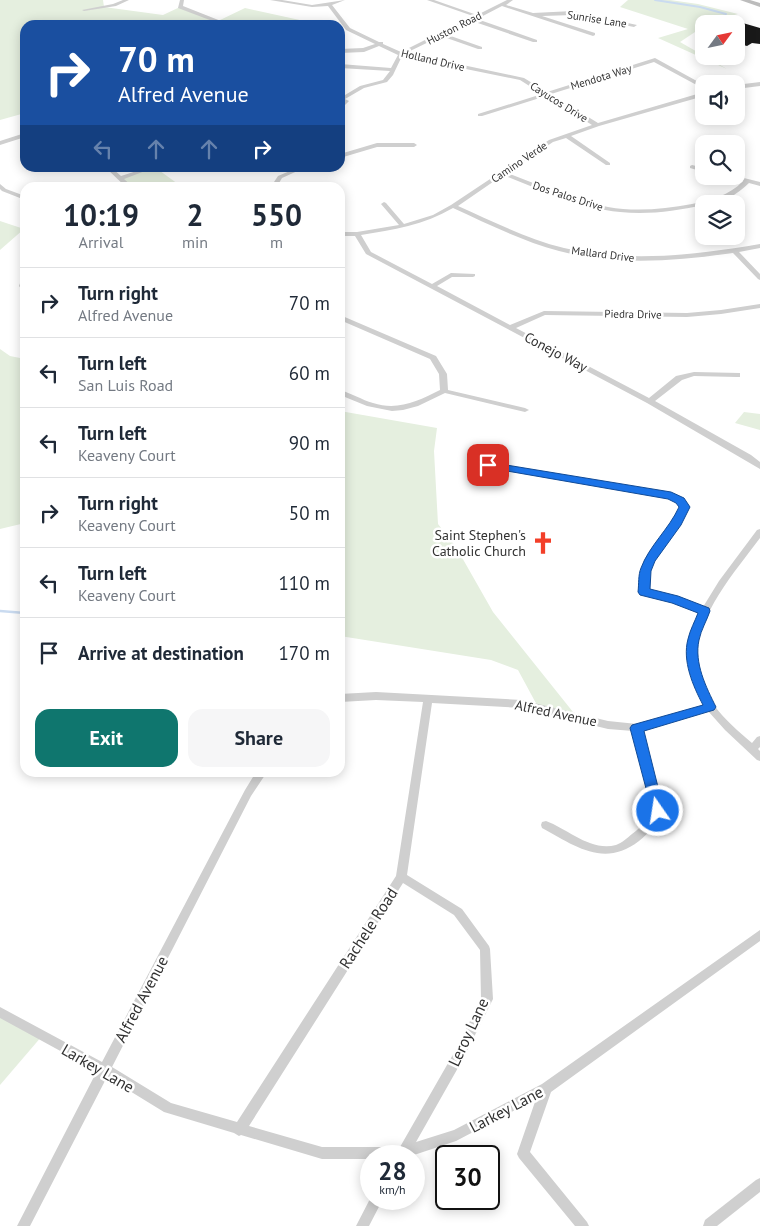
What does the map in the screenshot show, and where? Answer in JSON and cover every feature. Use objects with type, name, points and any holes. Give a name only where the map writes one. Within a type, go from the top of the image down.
[{"type":"main road","points":[[743,0],[760,5]]},
{"type":"street","points":[[84,10],[127,0]]},
{"type":"street","points":[[182,0],[180,7],[215,20]]},
{"type":"street","points":[[272,0],[312,6],[343,0]]},
{"type":"street","points":[[430,0],[535,42]]},
{"type":"street","name":"Huston Road","points":[[402,54],[511,0]]},
{"type":"street","name":"Holland Drive","points":[[329,4],[341,20]]},
{"type":"street","points":[[502,5],[592,34]]},
{"type":"street","name":"Sunrise Lane","points":[[531,15],[573,13],[634,25]]},
{"type":"street","name":"Holland Drive","points":[[345,25],[348,29],[402,54],[522,79]]},
{"type":"street","points":[[442,35],[480,48]]},
{"type":"street","points":[[345,51],[364,50],[381,43]]},
{"type":"street","points":[[345,96],[366,86],[384,82],[393,71],[394,61],[402,54]]},
{"type":"street","name":"Mendota Way","points":[[547,94],[655,60],[695,81]]},
{"type":"street","points":[[345,68],[393,71]]},
{"type":"street","name":"Cayucos Drive","points":[[522,79],[597,125]]},
{"type":"street","points":[[745,86],[760,84]]},
{"type":"street","points":[[480,115],[547,94]]},
{"type":"street","name":"Camino Verde","points":[[345,234],[357,234],[404,226],[435,216],[454,206],[551,141],[597,125],[695,97]]},
{"type":"street","points":[[566,135],[608,164]]},
{"type":"street","points":[[0,143],[20,137]]},
{"type":"street","points":[[345,155],[377,145],[414,145]]},
{"type":"street","points":[[113,172],[124,182]]},
{"type":"street","points":[[120,178],[138,172]]},
{"type":"street","points":[[277,182],[280,177],[292,172]]},
{"type":"street","name":"Dos Palos Drive","points":[[502,173],[580,202],[607,209],[628,211],[656,211],[719,200],[738,191],[747,181]]},
{"type":"street","points":[[747,181],[760,184]]},
{"type":"street","points":[[0,186],[4,190],[20,196]]},
{"type":"street","points":[[384,204],[404,226]]},
{"type":"street","name":"Mallard Drive","points":[[454,206],[535,241],[574,252],[608,257],[653,259],[694,257],[760,246]]},
{"type":"street","name":"Conejo Way","points":[[357,234],[368,253],[650,401],[748,457],[760,466]]},
{"type":"street","points":[[735,251],[760,278]]},
{"type":"street","points":[[430,287],[451,275],[473,275]]},
{"type":"street","name":"Piedra Drive","points":[[509,328],[544,313],[687,315],[760,306]]},
{"type":"street","points":[[345,320],[433,358],[443,374],[444,391]]},
{"type":"street","points":[[650,401],[679,378],[694,374],[737,375]]},
{"type":"street","points":[[345,394],[367,404],[389,410],[423,403],[444,391],[525,410]]},
{"type":"street","points":[[488,465],[671,496],[680,500],[684,507],[678,523],[650,560],[645,571],[644,592],[674,599],[705,611]]},
{"type":"street","points":[[760,532],[705,611],[693,641],[694,666],[699,686],[710,707],[760,757]]},
{"type":"street","name":"Alfred Avenue","points":[[345,698],[376,696],[522,704],[608,725],[637,728],[710,707]]},
{"type":"street","name":"Rachele Road","points":[[239,1130],[401,877],[428,699]]},
{"type":"street","points":[[546,825],[579,843],[598,849],[614,850],[630,842],[654,824],[658,811],[637,728]]},
{"type":"street","points":[[752,749],[760,740]]},
{"type":"street","name":"Alfred Avenue","points":[[23,1226],[248,794],[259,777]]},
{"type":"street","name":"Leroy Lane","points":[[401,877],[458,912],[485,949],[487,999],[459,1055],[408,1145]]},
{"type":"street","name":"Larkey Lane","points":[[425,1146],[456,1135],[546,1088],[760,935]]},
{"type":"street","name":"Larkey Lane","points":[[0,1012],[104,1069],[168,1108],[322,1153],[360,1154]]},
{"type":"street","points":[[546,1088],[523,1154],[583,1226]]},
{"type":"street","points":[[709,1226],[709,1224],[760,1184]]},
{"type":"street","points":[[362,1226],[371,1210]]},
{"type":"green space","points":[[0,0],[103,0],[104,7],[163,15],[180,7],[215,20],[20,20],[20,114],[0,120]]},
{"type":"green space","points":[[628,0],[670,0],[698,4],[738,14],[695,15],[695,32],[680,42],[695,51],[695,55],[658,38],[688,29],[620,7]]},
{"type":"green space","points":[[245,8],[300,20],[220,20]]},
{"type":"green space","points":[[138,172],[161,172],[175,182],[125,182],[120,178]]},
{"type":"green space","points":[[0,221],[20,228],[20,232],[0,250]]},
{"type":"green space","points":[[0,349],[10,356],[20,358],[20,524],[0,529]]},
{"type":"green space","points":[[345,412],[437,428],[434,451],[438,524],[456,547],[493,612],[577,717],[538,707],[518,670],[491,660],[345,637]]},
{"type":"green space","points":[[744,412],[760,414],[760,430],[735,423]]},
{"type":"green space","points":[[0,1012],[42,1036],[0,1085]]},
{"type":"building","points":[[745,24],[760,28],[760,44],[752,43],[745,45]]},
{"type":"waterway","points":[[655,0],[700,7],[726,14]]},
{"type":"waterway","points":[[0,611],[20,613]]},
{"type":"place","name":"Saint Stephen's Catholic Church","points":[[543,543]]},
{"type":"route","points":[[488,465],[671,496],[680,500],[684,507],[678,523],[650,560],[645,571],[644,592],[674,599],[705,611],[693,641],[694,666],[699,686],[710,707],[637,728],[658,811]]}]
